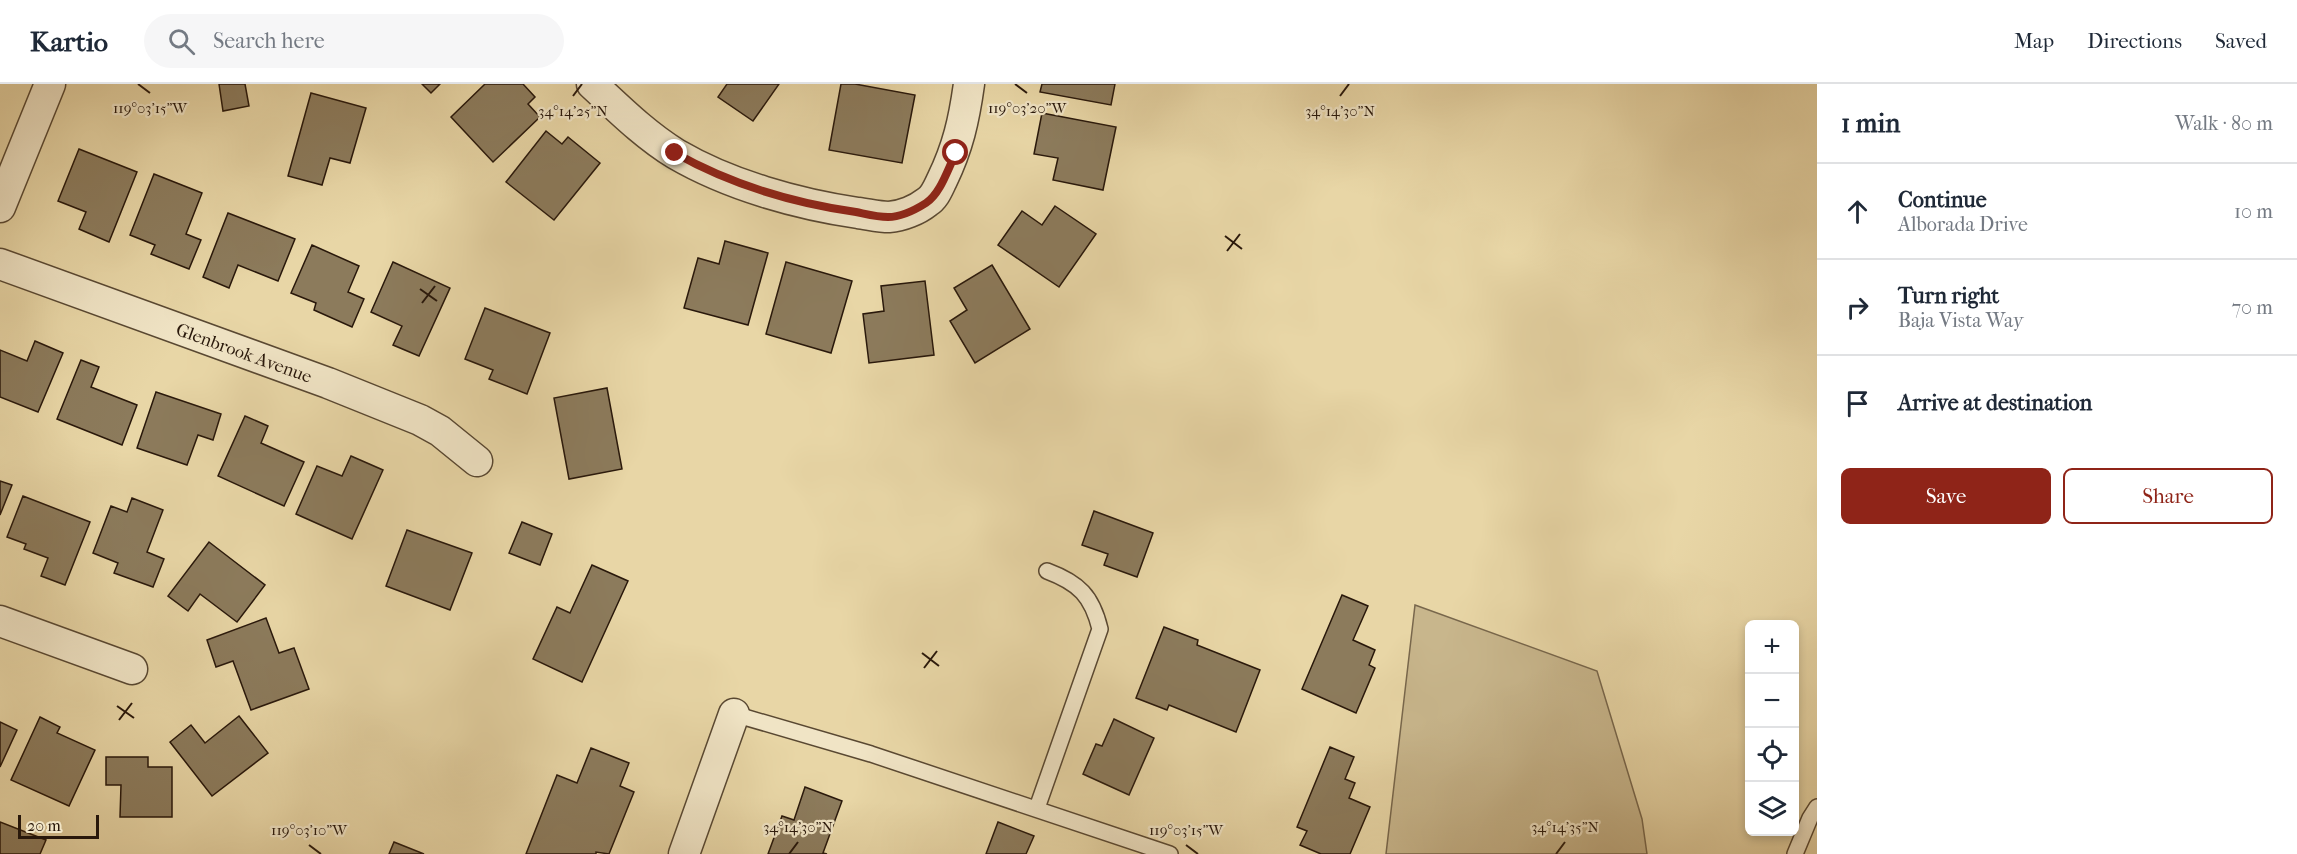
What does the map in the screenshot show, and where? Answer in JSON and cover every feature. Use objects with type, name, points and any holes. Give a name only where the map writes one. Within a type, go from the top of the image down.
[{"type":"street","points":[[0,207],[50,84]]},
{"type":"street","points":[[592,84],[642,130],[675,153],[709,172],[743,185],[832,209],[888,217],[909,212],[935,195],[956,153],[963,126],[969,84]]},
{"type":"street","name":"Glenbrook Avenue","points":[[0,264],[317,379],[420,420],[440,431],[477,461]]},
{"type":"street","points":[[0,621],[132,669]]},
{"type":"street","points":[[684,854],[734,714]]},
{"type":"lane","points":[[1037,808],[1100,629],[1095,610],[1079,587],[1047,571]]},
{"type":"lane","points":[[734,714],[871,754],[1170,854]]},
{"type":"lane","points":[[1795,854],[1817,807]]},
{"type":"shaded area","points":[[1415,605],[1597,671],[1642,819],[1647,854],[1386,854]]},
{"type":"building","points":[[219,84],[245,84],[249,106],[223,111]]},
{"type":"building","points":[[422,84],[440,84],[431,93]]},
{"type":"building","points":[[485,84],[523,84],[535,97],[528,104],[540,117],[493,162],[451,117]]},
{"type":"building","points":[[727,84],[779,84],[753,121],[718,97]]},
{"type":"building","points":[[841,84],[855,84],[915,95],[902,163],[829,150]]},
{"type":"building","points":[[1042,84],[1115,84],[1111,105],[1040,92]]},
{"type":"building","points":[[311,93],[366,108],[350,163],[330,158],[322,185],[288,176]]},
{"type":"building","points":[[1042,113],[1116,127],[1103,190],[1053,180],[1058,158],[1034,154]]},
{"type":"building","points":[[546,131],[562,144],[568,137],[600,163],[554,220],[506,182]]},
{"type":"building","points":[[79,149],[137,172],[109,242],[79,229],[86,212],[58,201]]},
{"type":"building","points":[[154,174],[202,193],[186,234],[201,240],[189,269],[151,254],[155,245],[130,235]]},
{"type":"building","points":[[1055,206],[1096,234],[1059,287],[998,245],[1022,211],[1042,225]]},
{"type":"building","points":[[228,213],[295,239],[278,281],[238,265],[229,288],[203,277]]},
{"type":"building","points":[[725,241],[768,253],[748,325],[684,308],[698,258],[719,264]]},
{"type":"building","points":[[312,245],[359,266],[348,292],[364,299],[352,327],[314,310],[316,303],[291,293]]},
{"type":"building","points":[[393,262],[450,288],[419,356],[393,345],[402,326],[371,312]]},
{"type":"building","points":[[786,262],[852,281],[831,353],[766,334]]},
{"type":"building","points":[[992,265],[1030,329],[975,363],[950,321],[967,310],[954,288]]},
{"type":"building","points":[[925,281],[934,355],[869,363],[863,314],[884,311],[881,286]]},
{"type":"building","points":[[485,308],[550,333],[527,394],[489,379],[493,370],[465,359]]},
{"type":"building","points":[[35,341],[63,353],[38,412],[0,397],[0,350],[27,361]]},
{"type":"building","points":[[81,360],[99,367],[91,387],[137,405],[122,445],[57,419]]},
{"type":"building","points":[[607,388],[622,469],[569,479],[554,398]]},
{"type":"building","points":[[156,392],[221,414],[213,440],[198,435],[187,465],[137,448]]},
{"type":"building","points":[[245,416],[268,426],[261,443],[304,462],[284,506],[218,476]]},
{"type":"building","points":[[351,456],[383,470],[352,539],[296,514],[317,466],[342,476]]},
{"type":"building","points":[[0,481],[12,485],[0,515]]},
{"type":"building","points":[[23,496],[90,522],[65,585],[41,576],[48,558],[24,549],[26,544],[7,537]]},
{"type":"building","points":[[132,498],[163,510],[147,552],[164,559],[153,587],[114,573],[118,563],[93,553],[111,506],[127,512]]},
{"type":"building","points":[[1094,511],[1153,533],[1137,577],[1104,565],[1108,554],[1082,545]]},
{"type":"building","points":[[522,522],[552,534],[540,565],[509,553]]},
{"type":"building","points":[[407,530],[472,553],[450,610],[386,586]]},
{"type":"building","points":[[209,542],[265,585],[237,622],[200,594],[188,611],[168,596]]},
{"type":"building","points":[[592,565],[628,581],[582,682],[533,659],[557,607],[570,613]]},
{"type":"building","points":[[1342,595],[1368,606],[1353,640],[1375,650],[1369,665],[1375,668],[1356,713],[1302,689]]},
{"type":"building","points":[[266,618],[279,653],[294,648],[309,689],[251,710],[233,661],[216,667],[207,640]]},
{"type":"building","points":[[1164,627],[1198,640],[1197,645],[1260,670],[1236,732],[1169,705],[1167,710],[1136,698]]},
{"type":"building","points":[[239,716],[268,753],[212,796],[170,742],[191,725],[205,743]]},
{"type":"building","points":[[40,717],[60,727],[57,733],[95,750],[69,806],[11,780]]},
{"type":"building","points":[[1114,719],[1154,738],[1129,795],[1083,774],[1096,744],[1102,746]]},
{"type":"building","points":[[0,722],[17,730],[0,767]]},
{"type":"building","points":[[1330,747],[1354,757],[1345,779],[1355,783],[1349,798],[1370,807],[1350,854],[1321,854],[1300,845],[1307,831],[1297,827]]},
{"type":"building","points":[[591,748],[629,763],[620,786],[634,792],[609,854],[596,852],[596,854],[526,854],[557,775],[577,783]]},
{"type":"building","points":[[106,757],[148,757],[148,767],[172,767],[172,817],[120,817],[121,785],[106,785]]},
{"type":"building","points":[[805,787],[842,801],[823,853],[827,854],[768,854],[782,816],[794,820]]},
{"type":"building","points":[[0,822],[46,840],[40,854],[0,854]]},
{"type":"building","points":[[998,822],[1034,836],[1026,854],[986,854]]},
{"type":"building","points":[[394,842],[424,854],[389,854]]},
{"type":"route","points":[[675,153],[709,172],[743,185],[832,209],[888,217],[909,212],[935,195],[956,153]]}]
